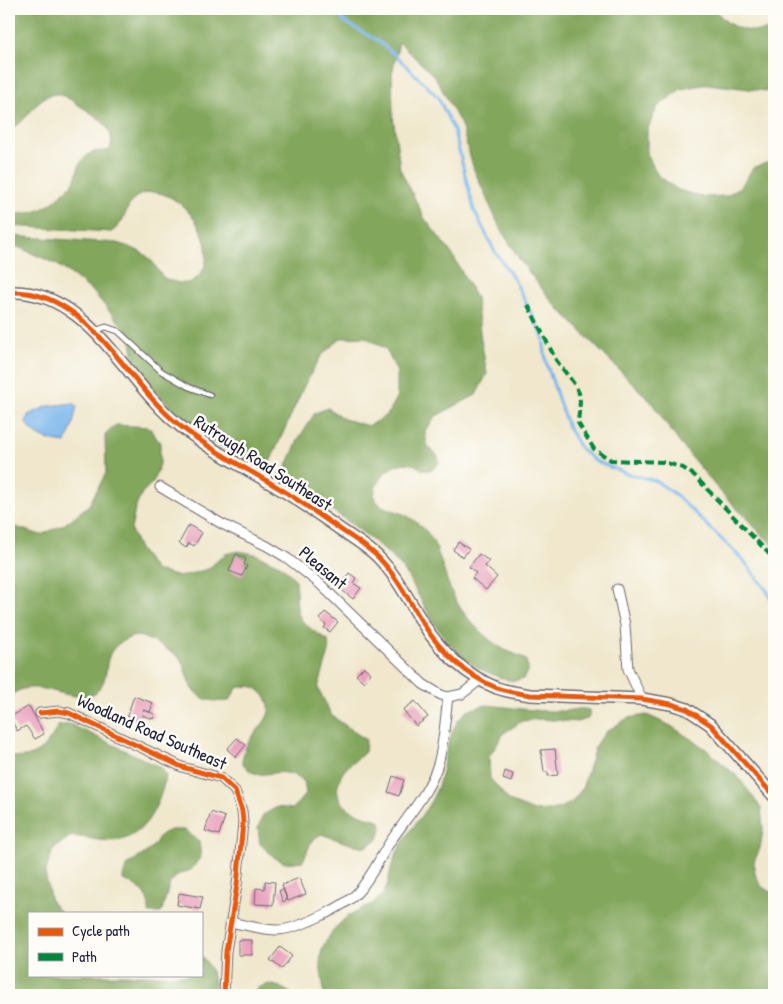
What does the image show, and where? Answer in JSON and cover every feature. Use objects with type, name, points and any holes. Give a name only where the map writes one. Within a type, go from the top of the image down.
[{"type":"street","name":"Rutrough Road Southeast","points":[[9,292],[34,294],[71,310],[94,331],[144,390],[178,424],[233,463],[306,506],[376,555],[396,578],[425,627],[439,646],[468,672],[480,680],[498,688],[530,694],[642,699],[687,709],[701,717],[722,737],[774,796]]},
{"type":"street","name":"Pleasant","points":[[160,488],[222,524],[287,558],[320,584],[423,684],[448,697]]},
{"type":"street","points":[[617,589],[625,625],[628,669],[642,699]]},
{"type":"street","points":[[230,922],[276,930],[285,929],[338,908],[357,893],[366,883],[384,851],[421,798],[433,776],[440,756],[448,697],[462,694],[480,680]]},
{"type":"street","name":"Woodland Road Southeast","points":[[40,713],[59,711],[69,713],[182,767],[214,775],[229,784],[235,791],[243,822],[226,951],[224,995]]},
{"type":"lane","points":[[94,331],[106,327],[118,331],[161,371],[189,387],[210,395]]},
{"type":"green space","points":[[9,9],[716,9],[726,22],[741,29],[758,31],[774,28],[774,92],[708,84],[681,89],[657,107],[647,131],[647,154],[657,174],[678,190],[702,197],[727,196],[742,185],[753,168],[774,160],[774,547],[717,488],[679,442],[651,402],[554,304],[521,262],[500,228],[474,170],[461,125],[436,78],[399,42],[392,74],[393,115],[400,169],[425,219],[452,254],[476,298],[487,374],[476,395],[436,416],[425,432],[427,445],[438,456],[439,463],[432,470],[425,470],[405,463],[394,466],[380,479],[374,496],[379,504],[409,517],[427,532],[436,548],[451,591],[465,614],[490,640],[526,660],[528,670],[523,679],[508,680],[469,662],[441,633],[399,564],[356,528],[288,481],[285,470],[299,438],[315,413],[328,408],[344,419],[368,426],[387,415],[397,398],[397,372],[386,349],[365,337],[341,338],[321,356],[305,384],[270,462],[258,467],[207,438],[170,406],[136,370],[130,335],[94,293],[56,264],[9,243],[9,236],[118,243],[146,255],[164,278],[182,283],[188,283],[199,276],[206,261],[206,246],[201,230],[192,216],[180,204],[166,195],[152,192],[134,199],[120,223],[111,232],[9,226],[9,213],[18,214],[40,210],[59,197],[73,183],[84,158],[93,152],[110,150],[111,135],[104,123],[98,118],[65,96],[58,94],[49,95],[44,98],[19,124],[9,129]]},
{"type":"green space","points":[[116,425],[149,427],[160,443],[160,463],[153,482],[142,493],[135,509],[131,530],[139,549],[155,570],[179,577],[208,569],[225,554],[238,551],[255,554],[282,566],[296,580],[298,610],[303,622],[328,640],[329,652],[318,688],[332,716],[366,740],[365,752],[342,774],[338,784],[338,793],[346,806],[353,811],[379,820],[382,827],[378,839],[366,847],[350,844],[321,834],[312,840],[303,861],[285,863],[272,856],[260,844],[258,828],[263,815],[277,807],[293,809],[306,793],[304,781],[293,775],[288,773],[257,774],[247,768],[242,762],[247,745],[263,724],[269,712],[267,700],[259,690],[248,686],[237,688],[229,701],[212,701],[202,697],[193,690],[184,665],[178,657],[152,641],[137,636],[121,642],[110,654],[104,681],[96,692],[90,696],[68,695],[37,688],[28,688],[18,691],[9,697],[9,525],[41,535],[65,524],[89,505],[106,473],[105,434]]},
{"type":"green space","points":[[486,705],[543,711],[589,710],[590,714],[587,719],[578,722],[540,719],[522,721],[504,733],[489,757],[490,778],[509,801],[534,811],[557,809],[571,803],[582,789],[596,744],[607,731],[628,718],[647,715],[671,726],[706,749],[739,778],[761,808],[763,830],[760,848],[754,862],[755,874],[762,887],[774,893],[774,995],[324,995],[320,963],[325,943],[345,919],[372,904],[382,895],[397,852],[436,791],[450,737],[455,726],[468,711]]},
{"type":"green space","points":[[70,724],[162,768],[166,776],[157,805],[152,814],[146,823],[131,836],[121,840],[109,841],[71,836],[53,849],[45,873],[51,902],[60,912],[28,912],[28,976],[202,976],[202,956],[212,974],[214,995],[9,995],[9,755],[25,757],[39,751],[58,726]]},
{"type":"green space","points":[[185,830],[199,842],[201,856],[191,870],[179,874],[170,883],[161,912],[149,912],[146,896],[139,888],[123,880],[124,873],[129,864],[147,852],[160,835],[166,832]]},
{"type":"green space","points":[[269,984],[280,987],[294,995],[253,995],[259,987]]},
{"type":"water","points":[[73,403],[77,406],[66,443],[43,438],[26,423],[28,415],[48,406]]},
{"type":"building","points":[[189,525],[202,533],[194,546],[189,543],[186,548],[179,543]]},
{"type":"building","points":[[458,542],[469,549],[463,557],[453,550]]},
{"type":"building","points":[[236,554],[246,559],[244,564],[247,566],[242,576],[229,571]]},
{"type":"building","points":[[479,554],[489,561],[485,566],[497,577],[486,590],[472,578],[476,573],[469,567]]},
{"type":"building","points":[[349,573],[356,578],[353,583],[361,588],[353,599],[338,587]]},
{"type":"building","points":[[325,612],[338,622],[330,632],[324,628],[326,625],[319,619]]},
{"type":"building","points":[[364,667],[371,673],[364,682],[356,675]]},
{"type":"building","points":[[134,696],[153,703],[150,712],[143,710],[155,714],[153,719],[142,715],[140,721],[127,716]]},
{"type":"building","points":[[415,701],[428,717],[416,726],[403,710]]},
{"type":"building","points":[[29,706],[44,734],[35,739],[26,726],[17,731],[10,717]]},
{"type":"building","points":[[237,738],[246,745],[236,757],[227,749]]},
{"type":"building","points":[[555,749],[558,775],[548,776],[548,772],[544,772],[541,750]]},
{"type":"building","points":[[505,771],[513,774],[511,782],[503,779]]},
{"type":"building","points":[[393,776],[404,780],[399,796],[388,792]]},
{"type":"building","points":[[211,812],[225,817],[219,835],[205,831]]},
{"type":"building","points":[[299,878],[306,894],[288,901],[282,885]]},
{"type":"building","points":[[265,881],[275,882],[273,905],[255,904],[256,888],[265,889]]},
{"type":"building","points":[[283,889],[287,900],[283,902],[279,891]]},
{"type":"building","points":[[179,893],[203,897],[200,909],[177,905]]},
{"type":"building","points":[[238,940],[252,940],[252,955],[238,955]]},
{"type":"building","points":[[280,947],[292,956],[282,969],[270,960]]},
{"type":"waterway","points":[[330,9],[345,22],[378,41],[394,54],[438,97],[454,131],[474,210],[494,250],[514,279],[543,337],[546,362],[567,425],[580,448],[595,461],[625,473],[656,481],[676,495],[744,561],[767,591],[774,604]]},
{"type":"marked path","points":[[528,305],[556,360],[579,393],[578,423],[594,449],[611,460],[664,462],[683,468],[694,475],[774,559]]},
{"type":"cycle path","points":[[9,292],[37,295],[61,305],[83,321],[103,341],[159,407],[179,425],[218,452],[293,497],[377,556],[397,580],[438,645],[475,677],[501,689],[530,695],[642,699],[687,709],[711,725],[774,796]]},
{"type":"cycle path","points":[[40,713],[59,711],[69,713],[182,767],[221,778],[235,791],[242,811],[243,822],[237,885],[226,951],[224,995]]}]
